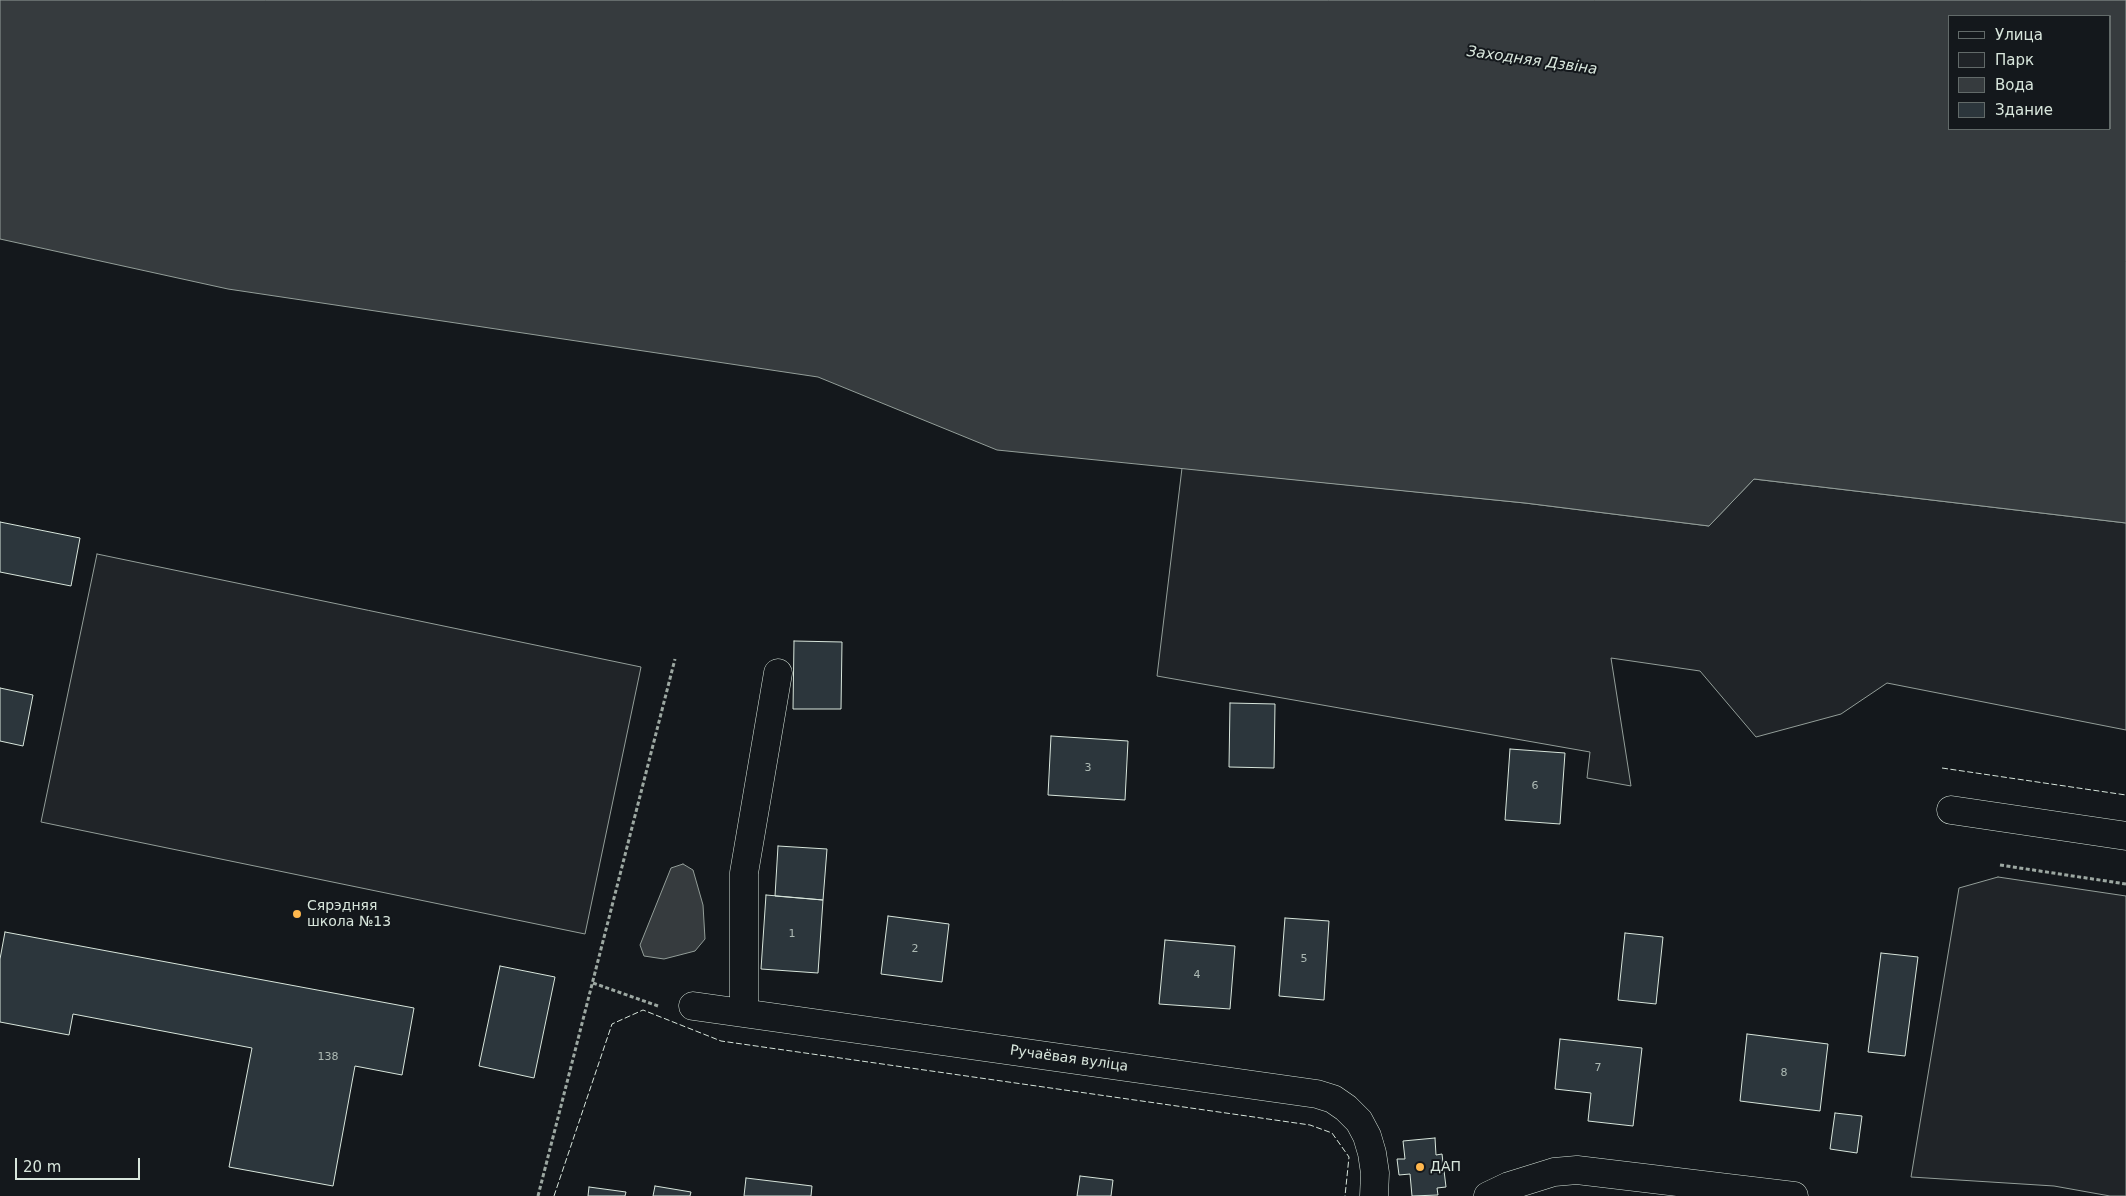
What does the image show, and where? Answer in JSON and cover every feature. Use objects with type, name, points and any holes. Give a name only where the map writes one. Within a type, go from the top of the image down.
[{"type":"street","points":[[744,1013],[744,873],[778,673]]},
{"type":"street","points":[[1951,810],[2126,836]]},
{"type":"street","name":"Ручаёвая вуліца","points":[[693,1006],[1317,1094],[1333,1099],[1346,1108],[1359,1121],[1367,1136],[1372,1153],[1374,1196]]},
{"type":"street","points":[[1488,1196],[1509,1186],[1554,1172],[1577,1170],[1794,1196]]},
{"type":"path","points":[[538,1196],[675,659]]},
{"type":"path","points":[[2000,865],[2126,884]]},
{"type":"path","points":[[593,983],[670,1011],[693,1006]]},
{"type":"green space","points":[[1182,468],[1525,503],[1709,526],[1754,479],[2126,523],[2126,730],[1887,683],[1841,714],[1756,737],[1700,671],[1611,658],[1631,786],[1587,778],[1590,752],[1157,676]]},
{"type":"green space","points":[[97,554],[641,667],[585,934],[41,822]]},
{"type":"green space","points":[[1998,877],[2126,896],[2126,1196],[2110,1196],[2054,1186],[1911,1177],[1959,888]]},
{"type":"water","name":"Заходняя Дзвіна","points":[[0,0],[2126,0],[2126,523],[1754,479],[1709,526],[1525,503],[997,450],[818,377],[228,289],[0,239]]},
{"type":"water","points":[[683,864],[693,870],[703,905],[705,939],[695,951],[664,959],[644,956],[640,945],[671,868]]},
{"type":"building","points":[[0,522],[80,538],[71,586],[0,572]]},
{"type":"building","points":[[794,641],[842,642],[841,709],[793,709]]},
{"type":"building","points":[[0,688],[33,695],[23,746],[0,741]]},
{"type":"building","points":[[1230,703],[1275,704],[1274,768],[1229,767]]},
{"type":"building","points":[[1051,736],[1128,741],[1125,800],[1048,795]]},
{"type":"building","points":[[1510,749],[1565,753],[1560,824],[1505,820]]},
{"type":"building","points":[[778,846],[827,849],[823,900],[775,896]]},
{"type":"building","points":[[766,895],[823,900],[818,973],[761,969]]},
{"type":"building","points":[[888,916],[949,924],[942,982],[881,974]]},
{"type":"building","points":[[1285,918],[1329,921],[1324,1000],[1279,996]]},
{"type":"building","points":[[5,932],[414,1008],[402,1075],[355,1066],[333,1186],[229,1167],[252,1048],[73,1014],[69,1035],[0,1022],[0,959]]},
{"type":"building","points":[[1625,933],[1663,937],[1656,1004],[1618,1000]]},
{"type":"building","points":[[1165,940],[1235,946],[1230,1009],[1159,1004]]},
{"type":"building","points":[[1881,953],[1918,957],[1905,1056],[1868,1052]]},
{"type":"building","points":[[500,966],[555,977],[534,1078],[479,1066]]},
{"type":"building","points":[[1747,1034],[1828,1044],[1820,1111],[1740,1101]]},
{"type":"building","points":[[1560,1039],[1642,1048],[1633,1126],[1588,1121],[1591,1093],[1555,1089]]},
{"type":"building","points":[[1835,1113],[1862,1116],[1857,1153],[1830,1149]]},
{"type":"building","name":"ДАП","points":[[1435,1138],[1436,1155],[1442,1154],[1446,1187],[1437,1188],[1438,1195],[1412,1196],[1410,1174],[1399,1175],[1397,1159],[1405,1159],[1403,1141]]},
{"type":"building","points":[[1080,1176],[1113,1180],[1111,1196],[1077,1196]]},
{"type":"building","points":[[746,1178],[812,1186],[811,1196],[744,1196]]},
{"type":"building","points":[[655,1186],[691,1192],[690,1196],[653,1196]]},
{"type":"building","points":[[589,1187],[626,1192],[625,1196],[588,1196]]},
{"type":"fence","points":[[1942,768],[2126,795]]},
{"type":"fence","points":[[554,1196],[612,1024],[643,1010],[721,1041],[1310,1125],[1332,1133],[1349,1157],[1345,1196]]},
{"type":"place","name":"Сярэдняя школа №13","points":[[297,914]]},
{"type":"place","name":"ДАП","points":[[1420,1167]]}]
